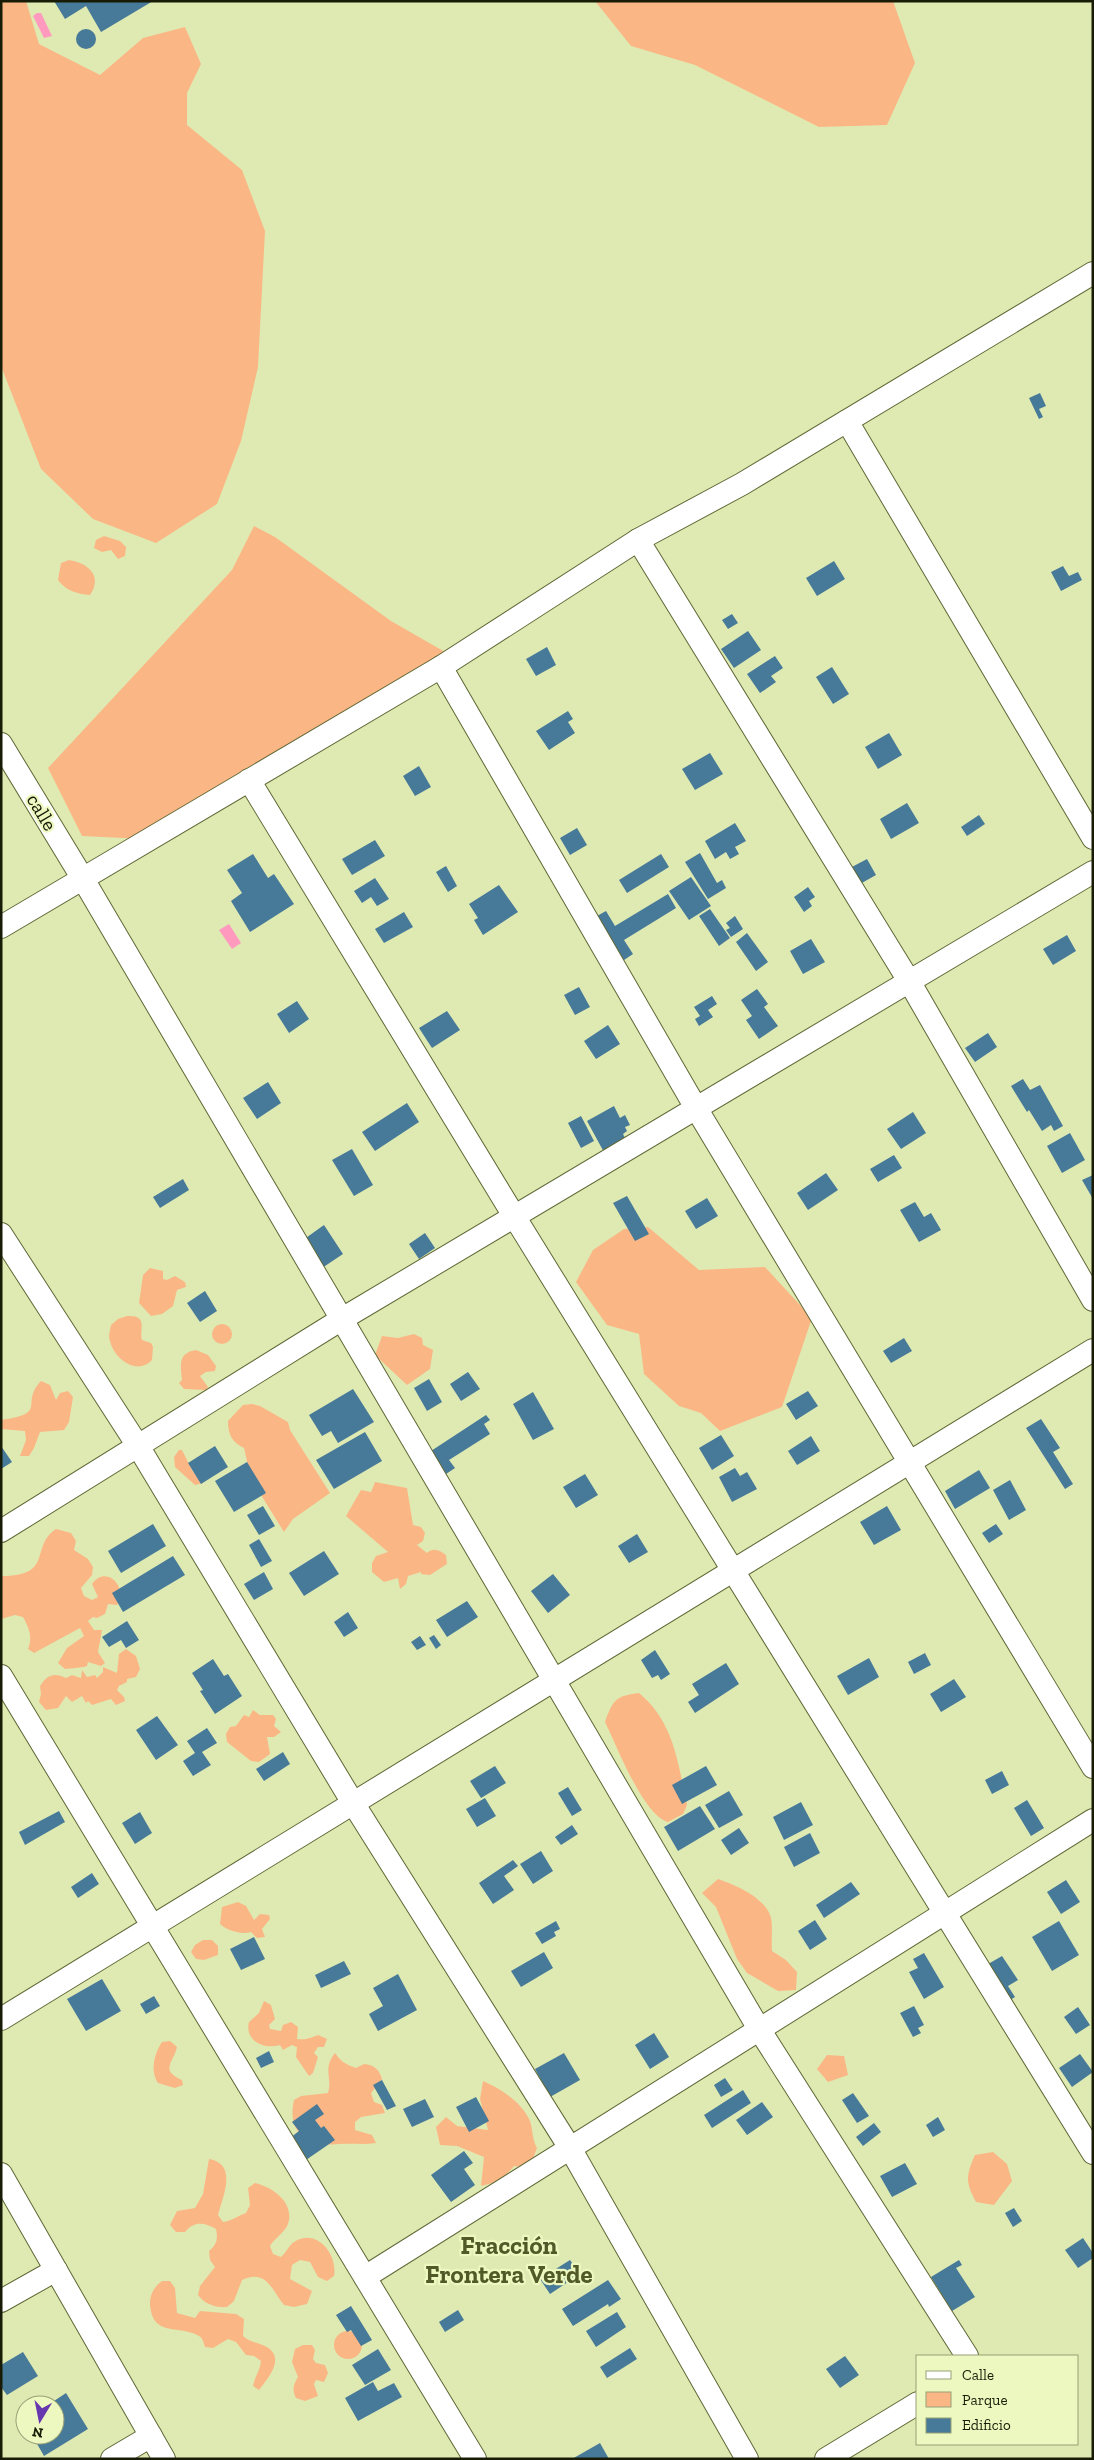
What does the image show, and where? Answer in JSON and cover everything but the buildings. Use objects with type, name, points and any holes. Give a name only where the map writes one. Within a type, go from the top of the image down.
[{"type":"street","points":[[1,927],[441,667],[638,540],[742,484],[1093,273]]},
{"type":"street","points":[[847,421],[1093,838]]},
{"type":"street","points":[[638,540],[909,982],[1093,1300]]},
{"type":"street","points":[[441,667],[696,1108],[1093,1767]]},
{"type":"street","name":"calle","points":[[1,744],[83,879],[759,2029],[966,2355]]},
{"type":"street","points":[[249,780],[514,1216],[1093,2153]]},
{"type":"street","points":[[1,1531],[342,1319],[1093,872]]},
{"type":"street","points":[[1,1234],[138,1446],[353,1803],[570,2148],[747,2459]]},
{"type":"street","points":[[1,2019],[1093,1350]]},
{"type":"street","points":[[1,1676],[475,2459]]},
{"type":"street","points":[[365,2277],[1093,1820]]},
{"type":"street","points":[[1,2174],[164,2459]]},
{"type":"street","points":[[1,2301],[56,2270]]},
{"type":"street","points":[[826,2459],[916,2404]]},
{"type":"street","points":[[112,2459],[152,2436]]},
{"type":"green space","points":[[1,1],[26,1],[39,44],[100,75],[143,38],[185,27],[201,64],[187,93],[187,125],[242,170],[265,231],[258,367],[241,441],[217,504],[156,543],[93,519],[41,469],[1,366]]},
{"type":"green space","points":[[595,1],[893,1],[915,63],[887,125],[819,127],[695,65],[631,46]]},
{"type":"green space","points":[[254,526],[275,537],[391,621],[452,656],[144,839],[82,836],[48,768],[232,570]]},
{"type":"green space","points":[[104,536],[120,541],[126,547],[125,556],[118,559],[111,550],[102,552],[94,548],[96,540]]},
{"type":"green space","points":[[69,560],[82,564],[92,572],[95,582],[90,595],[72,591],[58,580],[61,563]]},
{"type":"green space","points":[[648,1227],[699,1270],[765,1267],[812,1318],[782,1407],[720,1431],[701,1413],[679,1406],[644,1374],[639,1334],[607,1325],[576,1282],[593,1250],[624,1229]]},
{"type":"green space","points":[[150,1268],[163,1271],[163,1279],[167,1280],[175,1276],[185,1282],[186,1287],[177,1290],[173,1306],[162,1314],[151,1316],[139,1303],[143,1275]]},
{"type":"green space","points":[[134,1316],[141,1320],[142,1340],[151,1343],[153,1347],[152,1360],[146,1365],[133,1366],[127,1363],[112,1348],[109,1337],[111,1325],[118,1319]]},
{"type":"green space","points":[[218,1324],[226,1324],[232,1330],[232,1338],[226,1344],[218,1344],[212,1338],[212,1330]]},
{"type":"green space","points":[[414,1334],[422,1338],[423,1345],[433,1350],[430,1369],[407,1385],[375,1355],[382,1336],[398,1338]]},
{"type":"green space","points":[[196,1350],[208,1355],[216,1366],[215,1371],[206,1372],[200,1376],[208,1387],[206,1390],[184,1389],[179,1383],[182,1380],[181,1365],[183,1357]]},
{"type":"green space","points":[[41,1381],[50,1385],[56,1400],[60,1393],[68,1391],[73,1397],[69,1422],[64,1430],[40,1432],[29,1456],[20,1456],[26,1440],[25,1431],[1,1429],[1,1420],[16,1417],[29,1411],[32,1396]]},
{"type":"green space","points":[[252,1404],[260,1406],[288,1422],[290,1430],[330,1493],[293,1519],[284,1532],[251,1479],[244,1448],[234,1441],[229,1430],[228,1421],[243,1405]]},
{"type":"green space","points":[[179,1450],[182,1450],[193,1472],[203,1478],[203,1483],[195,1485],[175,1467],[174,1457]]},
{"type":"green space","points":[[375,1482],[407,1488],[413,1525],[421,1527],[425,1533],[423,1541],[417,1545],[427,1553],[436,1550],[446,1555],[447,1564],[430,1575],[421,1574],[421,1572],[408,1576],[406,1584],[400,1589],[398,1578],[384,1582],[372,1572],[372,1563],[376,1556],[388,1552],[346,1516],[361,1490],[371,1492]]},
{"type":"green space","points":[[56,1529],[71,1533],[76,1541],[74,1550],[88,1559],[93,1567],[92,1575],[81,1588],[84,1596],[92,1600],[98,1597],[92,1584],[98,1578],[104,1576],[114,1580],[120,1591],[117,1605],[108,1604],[105,1614],[97,1618],[93,1617],[88,1621],[94,1630],[102,1630],[98,1652],[105,1663],[101,1666],[88,1662],[87,1666],[65,1669],[58,1663],[67,1648],[84,1636],[80,1628],[34,1653],[28,1649],[30,1633],[23,1617],[15,1615],[1,1619],[1,1576],[18,1575],[29,1571],[35,1566],[48,1536]]},
{"type":"green space","points":[[126,1649],[136,1656],[140,1669],[136,1677],[127,1679],[127,1682],[119,1686],[117,1690],[124,1697],[125,1701],[116,1705],[111,1699],[92,1705],[88,1701],[86,1703],[82,1696],[72,1702],[66,1696],[58,1708],[46,1710],[39,1702],[40,1686],[48,1677],[58,1675],[66,1678],[72,1675],[81,1678],[82,1670],[87,1677],[95,1675],[97,1678],[103,1672],[103,1667],[117,1673],[119,1654]]},
{"type":"green space","points":[[639,1693],[651,1704],[667,1730],[681,1774],[687,1805],[683,1814],[668,1822],[659,1817],[649,1807],[640,1794],[605,1722],[616,1700]]},
{"type":"green space","points":[[253,1710],[260,1715],[273,1715],[276,1719],[274,1726],[281,1732],[274,1737],[267,1737],[270,1754],[259,1762],[251,1761],[227,1742],[226,1734],[230,1727],[236,1726],[244,1715],[249,1717]]},
{"type":"green space","points":[[718,1879],[757,1898],[768,1911],[772,1922],[772,1951],[786,1960],[797,1972],[796,1990],[778,1991],[747,1973],[737,1959],[716,1907],[702,1893]]},
{"type":"green space","points":[[238,1902],[246,1906],[254,1920],[260,1914],[269,1915],[270,1919],[262,1929],[265,1937],[257,1938],[251,1932],[235,1932],[220,1924],[222,1907]]},
{"type":"green space","points":[[203,1940],[212,1940],[218,1946],[218,1955],[204,1960],[196,1959],[191,1952],[195,1945]]},
{"type":"green space","points":[[264,2001],[271,2005],[275,2019],[269,2025],[270,2029],[281,2031],[283,2025],[291,2022],[298,2027],[297,2039],[306,2039],[318,2035],[327,2039],[324,2047],[318,2047],[314,2053],[318,2057],[313,2073],[309,2076],[296,2057],[297,2047],[292,2045],[283,2050],[280,2045],[262,2045],[253,2039],[250,2034],[248,2029],[249,2022],[259,2013]]},
{"type":"green space","points":[[170,2041],[177,2047],[170,2065],[171,2073],[182,2080],[183,2085],[175,2088],[158,2083],[154,2073],[154,2062],[159,2047],[162,2042]]},
{"type":"green space","points":[[335,2053],[347,2064],[356,2068],[364,2064],[371,2065],[378,2070],[381,2076],[382,2079],[371,2093],[374,2102],[382,2105],[385,2113],[361,2117],[355,2122],[355,2130],[372,2135],[376,2143],[319,2143],[310,2141],[297,2130],[292,2112],[294,2100],[301,2096],[328,2093],[328,2069]]},
{"type":"green space","points":[[827,2055],[844,2056],[848,2075],[828,2082],[817,2069]]},
{"type":"green space","points":[[483,2081],[504,2092],[522,2108],[530,2121],[537,2148],[531,2164],[522,2167],[514,2166],[501,2181],[481,2186],[484,2157],[457,2146],[440,2145],[436,2127],[446,2117],[457,2126],[488,2130],[480,2099]]},
{"type":"green space","points":[[993,2152],[1007,2164],[1012,2181],[994,2205],[976,2202],[968,2184],[968,2173],[975,2155]]},
{"type":"green space","points":[[209,2159],[218,2162],[226,2174],[225,2190],[218,2215],[223,2222],[246,2213],[250,2205],[248,2188],[255,2183],[275,2192],[281,2197],[288,2209],[287,2227],[270,2246],[273,2254],[281,2257],[292,2243],[302,2238],[311,2238],[318,2241],[329,2252],[333,2260],[334,2276],[327,2281],[318,2277],[310,2262],[300,2260],[292,2265],[290,2279],[312,2291],[307,2304],[294,2307],[284,2305],[268,2283],[257,2277],[242,2280],[234,2301],[227,2307],[211,2305],[198,2295],[200,2286],[215,2267],[210,2260],[209,2251],[216,2241],[216,2229],[207,2225],[196,2224],[185,2232],[176,2232],[170,2225],[177,2211],[195,2208],[203,2194]]},
{"type":"green space","points":[[162,2281],[170,2281],[175,2288],[177,2313],[195,2318],[200,2311],[236,2314],[244,2319],[243,2336],[265,2346],[275,2356],[274,2368],[259,2390],[253,2386],[261,2361],[254,2356],[246,2355],[236,2342],[228,2339],[213,2348],[205,2347],[199,2336],[190,2332],[161,2326],[156,2321],[152,2314],[150,2300],[153,2291]]},
{"type":"green space","points":[[348,2331],[358,2335],[362,2345],[358,2355],[348,2359],[338,2355],[334,2345],[338,2335]]},
{"type":"green space","points":[[303,2345],[312,2345],[315,2350],[313,2359],[316,2363],[325,2365],[328,2373],[324,2382],[316,2380],[314,2384],[318,2396],[305,2401],[296,2398],[294,2392],[298,2377],[292,2362],[295,2349]]},
{"type":"shaded area","points":[[41,13],[52,36],[44,38],[33,16]]},
{"type":"shaded area","points":[[229,924],[241,943],[232,949],[219,930]]},
{"type":"district","name":"Fracción Frontera Verde","points":[[509,2260]]}]
